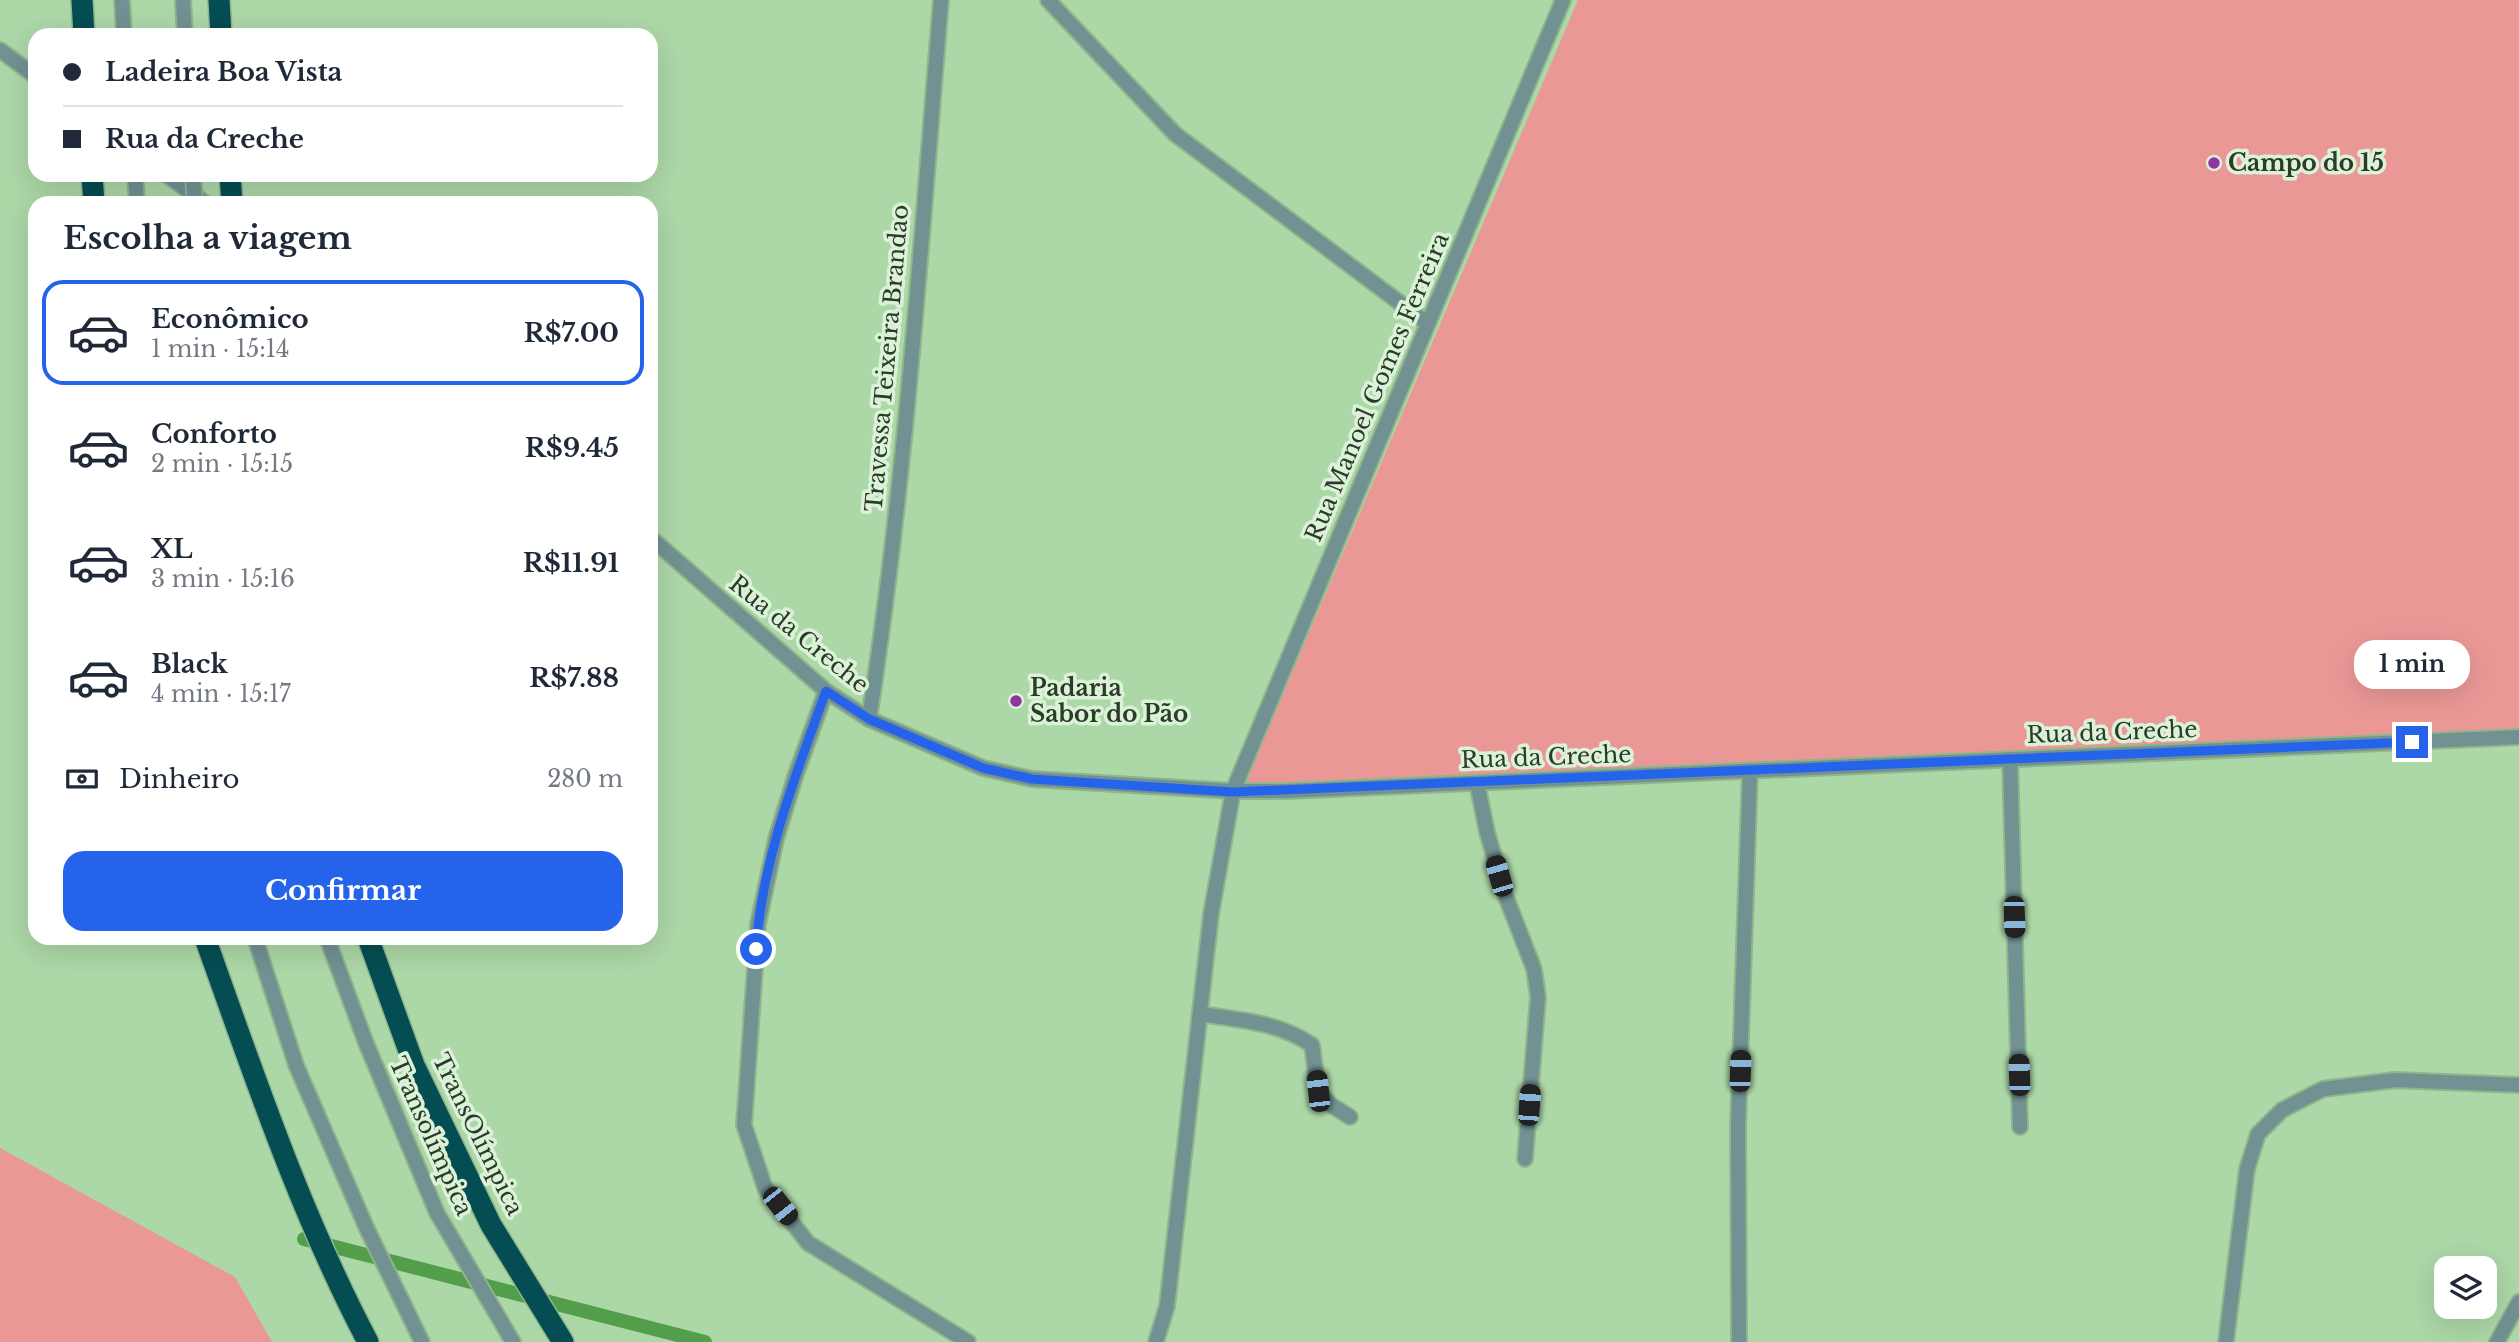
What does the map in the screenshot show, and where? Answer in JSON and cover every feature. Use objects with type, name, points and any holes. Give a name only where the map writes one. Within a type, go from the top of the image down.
[{"type":"highway","points":[[82,0],[84,28]]},
{"type":"highway","points":[[219,0],[221,28]]},
{"type":"highway","points":[[208,945],[285,1162],[338,1284],[368,1342]]},
{"type":"highway","name":"TransOlímpica","points":[[371,945],[414,1065],[479,1201],[563,1342]]},
{"type":"street","points":[[122,0],[124,28]]},
{"type":"street","points":[[183,0],[185,28]]},
{"type":"street","name":"Travessa Teixeira Brandao","points":[[869,719],[883,629],[908,393],[941,0]]},
{"type":"street","points":[[1048,0],[1175,134],[1428,324]]},
{"type":"street","name":"Rua Manoel Gomes Ferreira","points":[[1157,1342],[1167,1306],[1212,914],[1233,792],[1563,0]]},
{"type":"street","points":[[0,50],[28,71]]},
{"type":"street","points":[[176,182],[196,196]]},
{"type":"street","name":"Rua da Creche","points":[[658,544],[826,691],[869,719],[983,768],[1032,779],[1233,792],[2519,737]]},
{"type":"street","points":[[826,691],[776,839],[758,924],[744,1125],[765,1188],[808,1243],[968,1342]]},
{"type":"street","points":[[2010,759],[2020,1128]]},
{"type":"street","points":[[1739,1342],[1738,1126],[1750,771]]},
{"type":"street","points":[[1477,783],[1487,832],[1506,897],[1534,969],[1538,997],[1525,1159]]},
{"type":"street","points":[[257,945],[296,1065],[367,1229],[422,1342]]},
{"type":"street","name":"Transolímpica","points":[[330,945],[366,1043],[437,1213],[513,1342]]},
{"type":"street","points":[[1200,1013],[1268,1024],[1296,1034],[1312,1045],[1318,1091],[1331,1105],[1350,1117]]},
{"type":"street","points":[[2226,1342],[2247,1169],[2258,1134],[2281,1110],[2323,1089],[2395,1080],[2519,1085]]},
{"type":"street","points":[[2497,1342],[2519,1302]]},
{"type":"shaded area","points":[[1578,0],[2519,0],[2519,734],[1243,788]]},
{"type":"shaded area","points":[[0,1148],[235,1277],[272,1342],[0,1342]]},
{"type":"waterway","points":[[304,1239],[705,1342]]},
{"type":"place","name":"Campo do 15","points":[[2214,163]]},
{"type":"place","name":"Padaria Sabor do Pão","points":[[1016,701]]},
{"type":"route","points":[[756,949],[758,924],[776,839],[826,691],[869,719],[983,768],[1032,779],[1233,792],[2412,742]]}]
